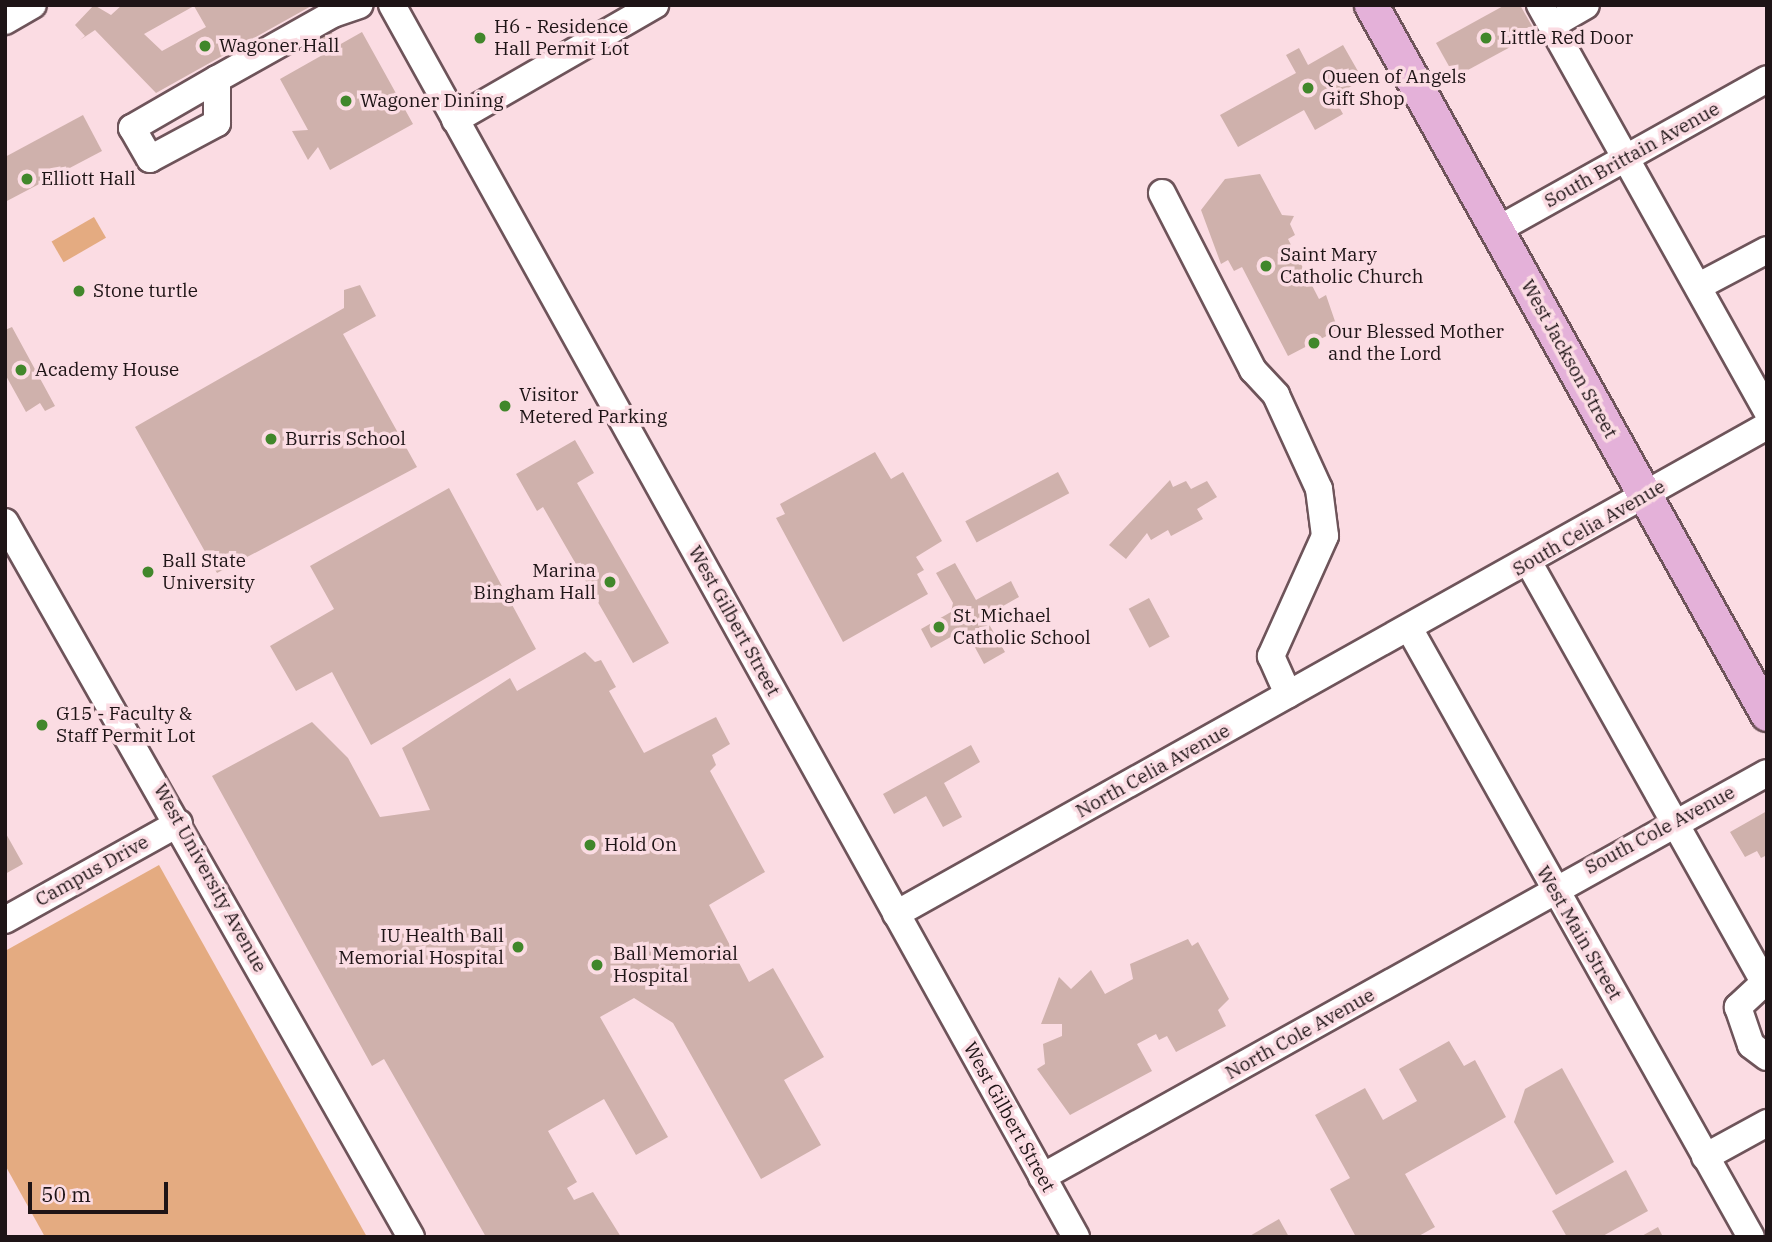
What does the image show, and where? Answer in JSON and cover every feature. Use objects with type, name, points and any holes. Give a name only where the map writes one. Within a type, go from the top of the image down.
[{"type":"main road","name":"West Jackson Street","points":[[1371,5],[1767,714]]},
{"type":"street","points":[[5,21],[33,5]]},
{"type":"street","points":[[217,79],[359,5]]},
{"type":"street","name":"West Gilbert Street","points":[[392,5],[1076,1237]]},
{"type":"street","points":[[455,120],[655,5]]},
{"type":"street","points":[[1586,5],[1546,15],[1767,412]]},
{"type":"street","name":"South Brittain Avenue","points":[[1497,230],[1767,79]]},
{"type":"street","points":[[1161,193],[1253,370],[1276,395],[1319,489],[1325,536],[1271,656],[1287,694]]},
{"type":"street","points":[[1699,286],[1767,250]]},
{"type":"street","name":"South Celia Avenue","points":[[1409,628],[1767,426]]},
{"type":"street","name":"West University Avenue","points":[[5,522],[179,823],[411,1237]]},
{"type":"street","points":[[1529,562],[1765,980],[1738,1007],[1751,1045],[1767,1057]]},
{"type":"street","name":"North Celia Avenue","points":[[896,914],[1409,628]]},
{"type":"street","name":"West Main Street","points":[[1409,628],[1705,1157],[1756,1233]]},
{"type":"street","name":"South Cole Avenue","points":[[1555,887],[1675,819],[1767,773]]},
{"type":"street","name":"Campus Drive","points":[[5,920],[179,823]]},
{"type":"street","name":"North Cole Avenue","points":[[1042,1177],[1555,887]]},
{"type":"street","points":[[1705,1157],[1767,1123]]},
{"type":"shaded area","points":[[94,217],[106,238],[64,262],[52,242]]},
{"type":"shaded area","points":[[159,865],[367,1237],[45,1237],[5,1165],[5,951]]},
{"type":"building","name":"Wagoner Hall","points":[[94,5],[111,15],[122,5],[313,5],[156,93],[95,30],[80,40],[85,36],[75,25]],"holes":[[[194,6],[206,27],[162,51],[144,34]]]},
{"type":"building","name":"Little Red Door","points":[[1505,5],[1520,5],[1536,33],[1455,77],[1436,43]]},
{"type":"building","name":"Wagoner Dining","points":[[326,23],[339,45],[362,32],[413,124],[330,170],[318,147],[308,160],[292,131],[308,130],[280,79],[326,53],[313,31]]},
{"type":"building","name":"Queen of Angels Gift Shop","points":[[1343,45],[1363,80],[1333,96],[1343,114],[1315,130],[1304,110],[1238,147],[1220,115],[1296,73],[1286,55],[1299,48],[1308,65]]},
{"type":"building","name":"Elliott Hall","points":[[83,115],[102,151],[5,202],[5,157]]},
{"type":"building","name":"Saint Mary Catholic Church","points":[[1260,174],[1282,215],[1294,216],[1290,224],[1295,235],[1288,239],[1319,299],[1326,295],[1338,330],[1288,356],[1242,267],[1234,271],[1228,260],[1221,264],[1201,210],[1225,179]]},
{"type":"building","name":"Burris School","points":[[360,285],[376,316],[343,334],[417,467],[217,573],[135,427],[344,308],[344,290]]},
{"type":"building","name":"Academy House","points":[[12,327],[55,406],[45,411],[40,403],[26,412],[5,374],[5,330]]},
{"type":"building","name":"Marina Bingham Hall","points":[[575,440],[594,473],[577,483],[669,643],[633,663],[543,507],[537,511],[516,474]]},
{"type":"building","points":[[875,452],[891,479],[903,472],[942,541],[916,557],[924,570],[917,574],[928,594],[843,642],[776,518],[785,514],[780,504]]},
{"type":"building","points":[[1058,472],[1069,493],[977,542],[965,521]]},
{"type":"building","points":[[1170,480],[1173,487],[1186,481],[1191,489],[1207,481],[1217,497],[1197,509],[1203,519],[1171,536],[1168,530],[1151,540],[1147,533],[1126,559],[1109,545]]},
{"type":"building","points":[[449,488],[536,649],[371,745],[332,672],[296,691],[270,646],[334,609],[310,566]]},
{"type":"building","points":[[955,563],[976,600],[1011,581],[1019,597],[996,610],[990,626],[1005,652],[984,664],[965,629],[931,648],[921,629],[951,612],[953,603],[936,573]]},
{"type":"building","points":[[1149,598],[1170,637],[1149,648],[1129,609]]},
{"type":"building","name":"IU Health Ball Memorial Hospital","points":[[585,652],[595,662],[601,660],[616,687],[609,691],[644,753],[716,717],[730,744],[712,755],[716,765],[710,771],[765,872],[709,905],[749,982],[773,968],[824,1057],[784,1080],[821,1145],[761,1179],[673,1023],[634,998],[600,1017],[668,1137],[636,1155],[604,1099],[548,1131],[577,1182],[567,1188],[574,1200],[593,1192],[621,1237],[486,1237],[384,1059],[372,1066],[212,776],[312,722],[348,758],[380,817],[430,810],[402,748],[510,678],[517,691]]},
{"type":"building","points":[[971,745],[980,762],[944,783],[962,817],[943,827],[926,796],[894,814],[883,794]]},
{"type":"building","points":[[1767,811],[1767,855],[1761,858],[1757,851],[1745,857],[1730,832]]},
{"type":"building","points":[[5,832],[23,864],[5,874]]},
{"type":"building","points":[[1188,939],[1192,946],[1198,942],[1229,999],[1218,1010],[1226,1026],[1176,1052],[1167,1036],[1159,1040],[1156,1034],[1137,1044],[1152,1071],[1070,1115],[1037,1069],[1045,1064],[1043,1044],[1062,1036],[1062,1024],[1041,1024],[1059,977],[1071,989],[1091,970],[1105,994],[1133,979],[1130,964]]},
{"type":"building","points":[[1449,1041],[1464,1066],[1475,1060],[1506,1117],[1405,1174],[1435,1227],[1417,1237],[1356,1237],[1330,1189],[1350,1178],[1315,1115],[1365,1088],[1383,1120],[1417,1101],[1399,1069]]},
{"type":"building","points":[[1562,1068],[1614,1162],[1556,1195],[1514,1122],[1525,1089]]},
{"type":"building","points":[[1626,1170],[1648,1211],[1601,1237],[1567,1237],[1552,1211]]},
{"type":"building","points":[[1279,1219],[1289,1237],[1248,1237]]},
{"type":"building","points":[[1658,1227],[1663,1237],[1640,1237]]},
{"type":"place","name":"H6 - Residence Hall Permit Lot","points":[[480,38]]},
{"type":"place","name":"Little Red Door","points":[[1486,38]]},
{"type":"place","name":"Wagoner Hall","points":[[205,46]]},
{"type":"place","name":"Queen of Angels Gift Shop","points":[[1308,88]]},
{"type":"place","name":"Wagoner Dining","points":[[346,101]]},
{"type":"place","name":"Elliott Hall","points":[[27,179]]},
{"type":"place","name":"Saint Mary Catholic Church","points":[[1266,266]]},
{"type":"place","name":"Stone turtle","points":[[79,291]]},
{"type":"place","name":"Our Blessed Mother and the Lord","points":[[1314,343]]},
{"type":"place","name":"Academy House","points":[[21,370]]},
{"type":"place","name":"Visitor Metered Parking","points":[[505,406]]},
{"type":"place","name":"Burris School","points":[[271,439]]},
{"type":"place","name":"Ball State University","points":[[148,572]]},
{"type":"place","name":"Marina Bingham Hall","points":[[610,582]]},
{"type":"place","name":"St. Michael Catholic School","points":[[939,627]]},
{"type":"place","name":"G15 - Faculty & Staff Permit Lot","points":[[42,725]]},
{"type":"place","name":"Hold On","points":[[590,845]]},
{"type":"place","name":"IU Health Ball Memorial Hospital","points":[[518,947]]},
{"type":"place","name":"Ball Memorial Hospital","points":[[597,965]]}]
